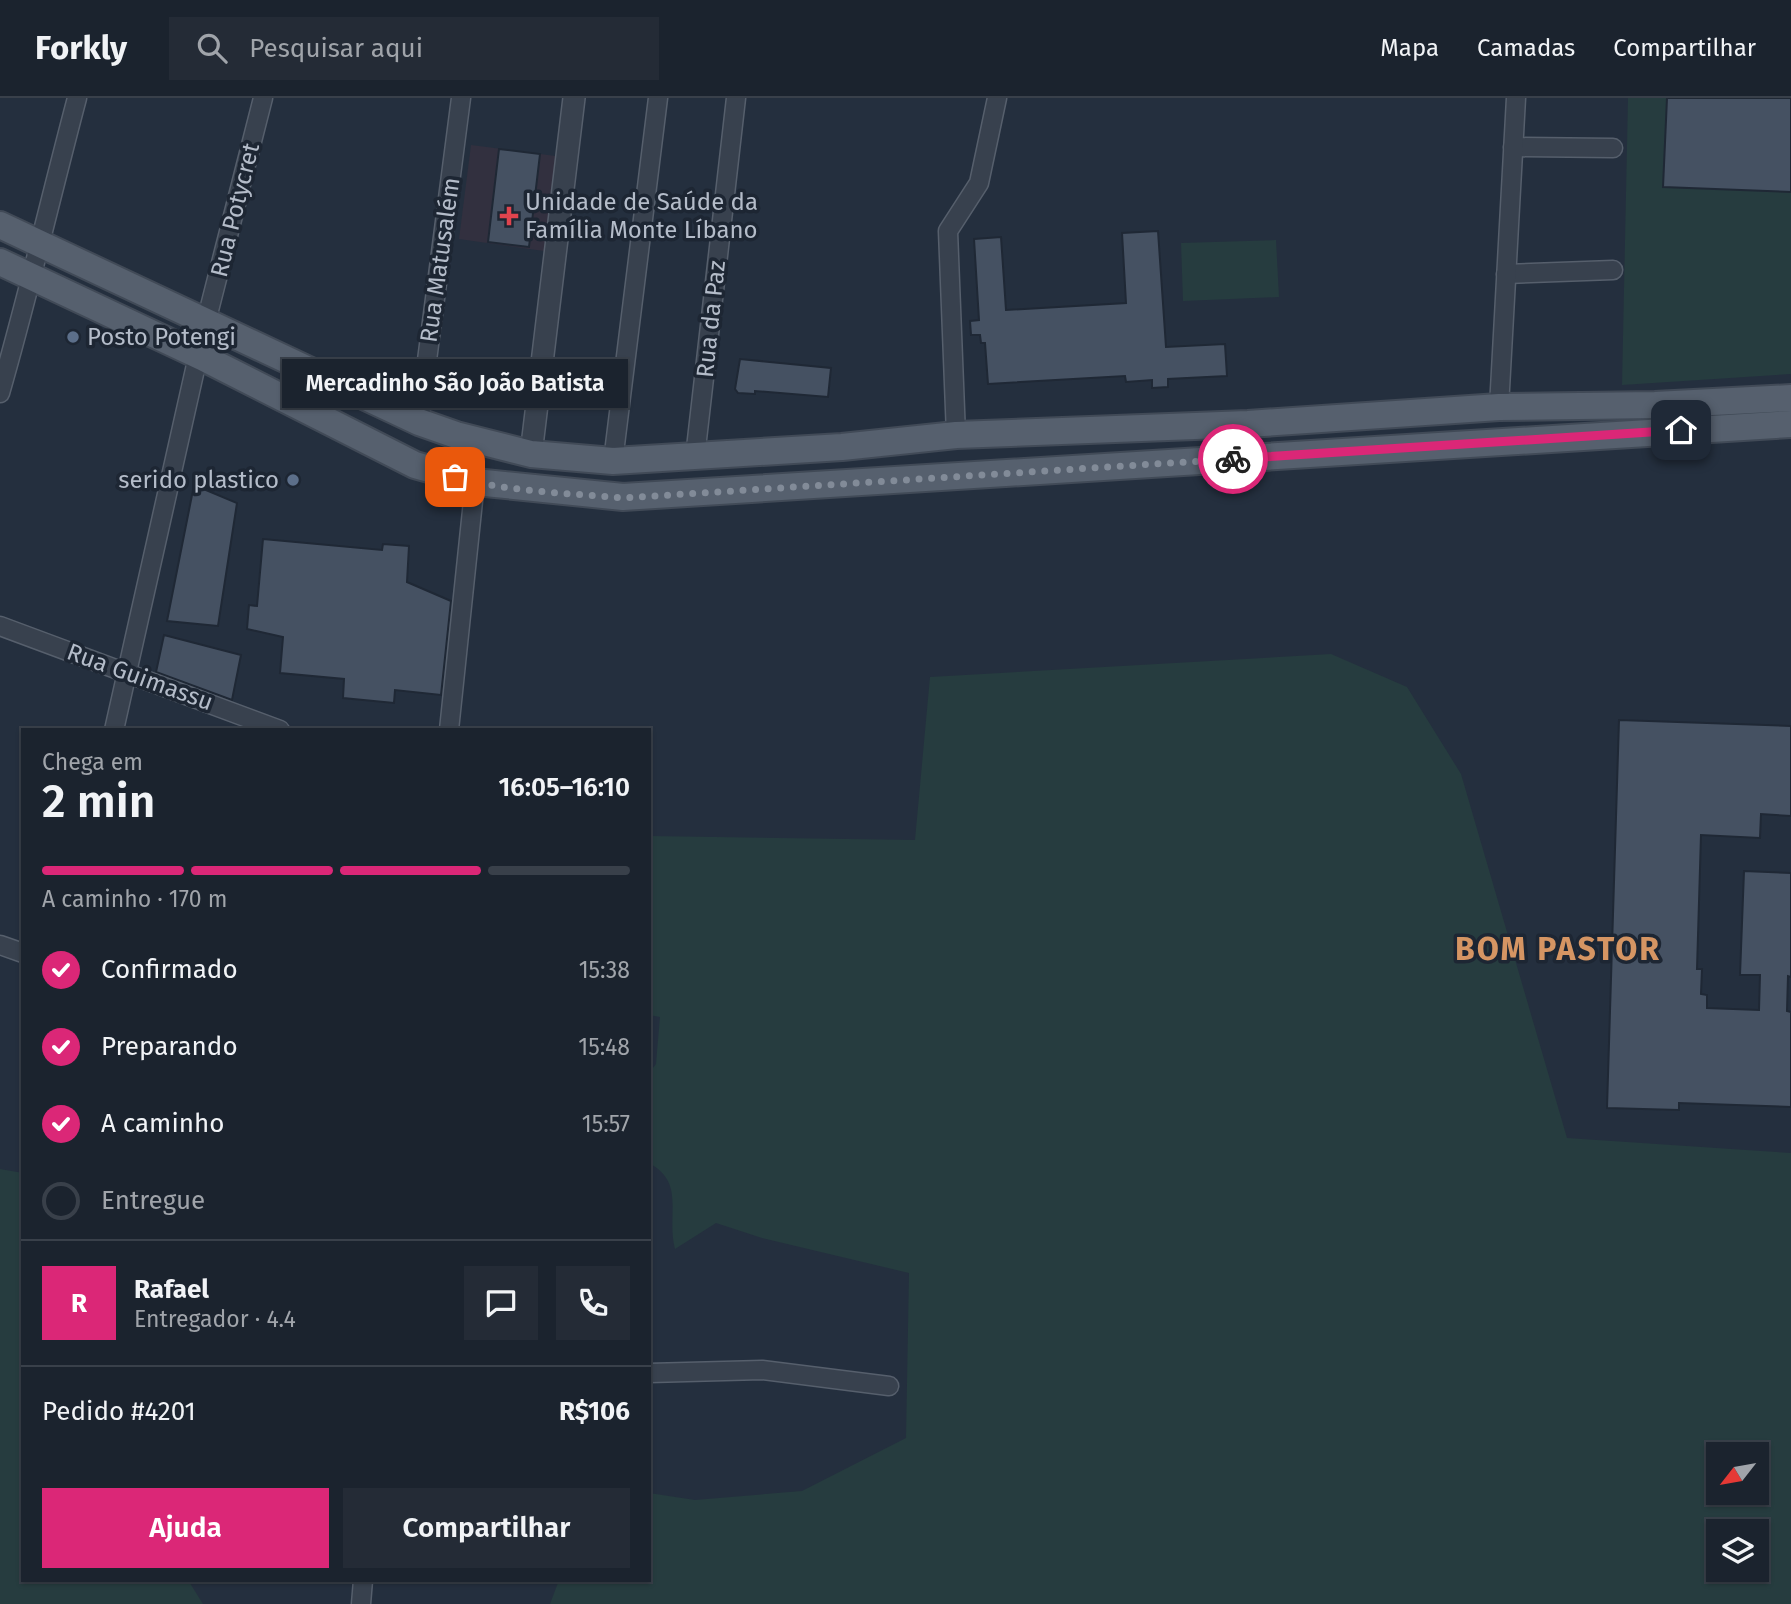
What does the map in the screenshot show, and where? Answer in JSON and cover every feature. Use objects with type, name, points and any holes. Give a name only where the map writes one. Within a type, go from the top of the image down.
[{"type":"main road","points":[[0,225],[419,422],[456,435],[531,454],[613,461],[842,447],[956,435],[1248,424],[1499,407],[1655,405],[1791,398]]},
{"type":"main road","points":[[0,262],[198,356],[415,465],[475,482],[623,498],[1791,424]]},
{"type":"main road","points":[[841,484],[842,447]]},
{"type":"street","points":[[0,393],[77,98]]},
{"type":"street","name":"Rua Potycret","points":[[206,322],[263,98]]},
{"type":"street","name":"Rua Matusalém","points":[[419,422],[461,98]]},
{"type":"street","points":[[531,454],[575,98]]},
{"type":"street","points":[[613,461],[658,98]]},
{"type":"street","name":"Rua da Paz","points":[[695,457],[736,98]]},
{"type":"street","points":[[956,435],[948,231],[979,183],[997,98]]},
{"type":"street","points":[[1499,407],[1516,98]]},
{"type":"street","points":[[1513,147],[1613,148]]},
{"type":"street","points":[[1506,274],[1613,270]]},
{"type":"street","points":[[114,728],[198,356]]},
{"type":"street","points":[[449,728],[475,482]]},
{"type":"street","name":"Rua Guimassu","points":[[0,626],[128,671],[275,728]]},
{"type":"street","points":[[0,945],[21,952]]},
{"type":"street","points":[[651,1373],[762,1370],[889,1386]]},
{"type":"street","points":[[361,1604],[363,1582]]},
{"type":"shaded area","name":"Unidade de Saúde da Família Monte Líbano","points":[[471,145],[563,157],[551,252],[459,239]]},
{"type":"green space","points":[[1628,98],[1791,98],[1791,374],[1622,385]]},
{"type":"green space","points":[[1276,240],[1279,297],[1183,301],[1181,243]]},
{"type":"green space","points":[[1331,654],[1407,687],[1461,774],[1567,1138],[1791,1153],[1791,1604],[550,1604],[558,1582],[651,1582],[651,1493],[695,1500],[802,1491],[906,1438],[909,1273],[762,1238],[716,1223],[675,1249],[671,1190],[660,1171],[651,1164],[651,1070],[656,1064],[660,1017],[651,1015],[651,836],[915,840],[930,677]]},
{"type":"green space","points":[[0,1169],[21,1173],[21,1582],[189,1582],[203,1604],[0,1604]]},
{"type":"building","points":[[1667,98],[1791,98],[1791,192],[1663,187]]},
{"type":"building","points":[[499,149],[540,154],[529,247],[488,242]]},
{"type":"building","points":[[1158,231],[1166,347],[1225,344],[1227,376],[1168,379],[1168,387],[1152,388],[1152,380],[1126,382],[1125,376],[988,384],[985,343],[981,343],[980,335],[971,335],[970,321],[979,320],[974,239],[1001,237],[1006,310],[1126,303],[1122,233]]},
{"type":"building","points":[[740,359],[831,368],[828,397],[755,391],[755,394],[738,393],[735,389]]},
{"type":"building","points":[[194,485],[237,503],[218,626],[167,621]]},
{"type":"building","points":[[263,539],[382,550],[383,544],[409,546],[407,582],[451,601],[441,695],[395,690],[394,703],[343,698],[344,679],[280,673],[283,637],[247,629],[249,605],[257,606]]},
{"type":"building","points":[[164,635],[241,655],[232,700],[156,672]]},
{"type":"building","points":[[1619,720],[1791,726],[1791,816],[1761,814],[1760,838],[1701,835],[1697,969],[1702,969],[1701,994],[1707,995],[1707,1008],[1759,1010],[1760,975],[1740,975],[1744,871],[1791,873],[1791,977],[1788,976],[1787,1011],[1791,1012],[1791,1107],[1679,1103],[1679,1110],[1607,1108]]},
{"type":"way so far","points":[[455,477],[554,492],[623,498],[1233,459]]},
{"type":"place","name":"Unidade de Saúde da Família Monte Líbano","points":[[509,216]]},
{"type":"place","name":"Posto Potengi","points":[[73,337]]},
{"type":"place","name":"Mercadinho São João Batista","points":[[455,477]]},
{"type":"place","name":"serido plastico","points":[[293,480]]},
{"type":"district","name":"BOM PASTOR","points":[[1558,949]]},
{"type":"route","points":[[1233,459],[1681,430]]}]
